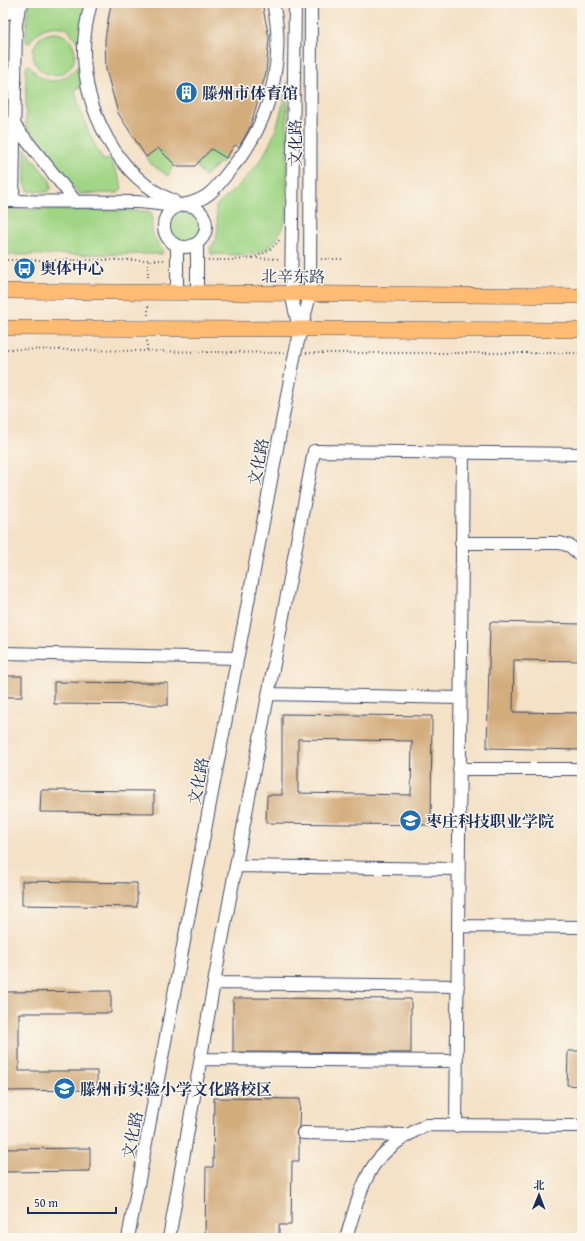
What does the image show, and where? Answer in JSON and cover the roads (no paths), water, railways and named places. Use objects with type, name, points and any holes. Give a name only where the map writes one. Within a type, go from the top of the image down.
[{"type":"main road","name":"北辛东路","points":[[3,291],[310,295],[582,296]]},
{"type":"main road","points":[[3,328],[582,330]]},
{"type":"street","points":[[91,3],[86,23],[84,49],[86,75],[93,106],[108,139],[128,168],[140,181],[158,194],[184,205]]},
{"type":"street","points":[[163,224],[169,212],[174,208],[206,198],[248,148],[261,120],[276,70],[277,29],[273,3]]},
{"type":"street","name":"文化路","points":[[295,3],[291,294],[300,330]]},
{"type":"street","name":"文化路","points":[[128,1238],[300,330],[310,295],[311,3]]},
{"type":"street","points":[[21,5],[16,24],[15,126],[8,201],[138,202],[184,205],[195,207],[204,218]]},
{"type":"street","points":[[3,14],[21,5]]},
{"type":"street","points":[[15,126],[76,202]]},
{"type":"street","points":[[138,202],[158,210],[166,237],[177,246],[190,247],[197,244],[205,232],[204,218],[206,198]]},
{"type":"street","points":[[197,244],[197,293]]},
{"type":"street","points":[[177,246],[177,293]]},
{"type":"street","points":[[169,1238],[214,983],[314,451],[582,454]]},
{"type":"street","points":[[456,1126],[463,453]]},
{"type":"street","points":[[461,543],[560,544],[570,546],[582,557]]},
{"type":"street","points":[[3,653],[238,658]]},
{"type":"street","points":[[268,694],[460,698]]},
{"type":"street","points":[[459,769],[582,769]]},
{"type":"street","points":[[236,866],[459,869]]},
{"type":"street","points":[[458,926],[582,927]]},
{"type":"street","points":[[214,983],[458,986]]},
{"type":"street","points":[[201,1059],[457,1062]]},
{"type":"street","points":[[346,1238],[363,1187],[376,1162],[405,1135],[426,1125],[582,1126]]},
{"type":"street","points":[[303,1133],[405,1135]]},
{"type":"place","name":"滕州市体育馆","points":[[186,93]]},
{"type":"place","name":"奥体中心","points":[[25,268]]},
{"type":"place","name":"枣庄科技职业学院","points":[[410,821]]},
{"type":"place","name":"滕州市实验小学文化路校区","points":[[64,1089]]}]
